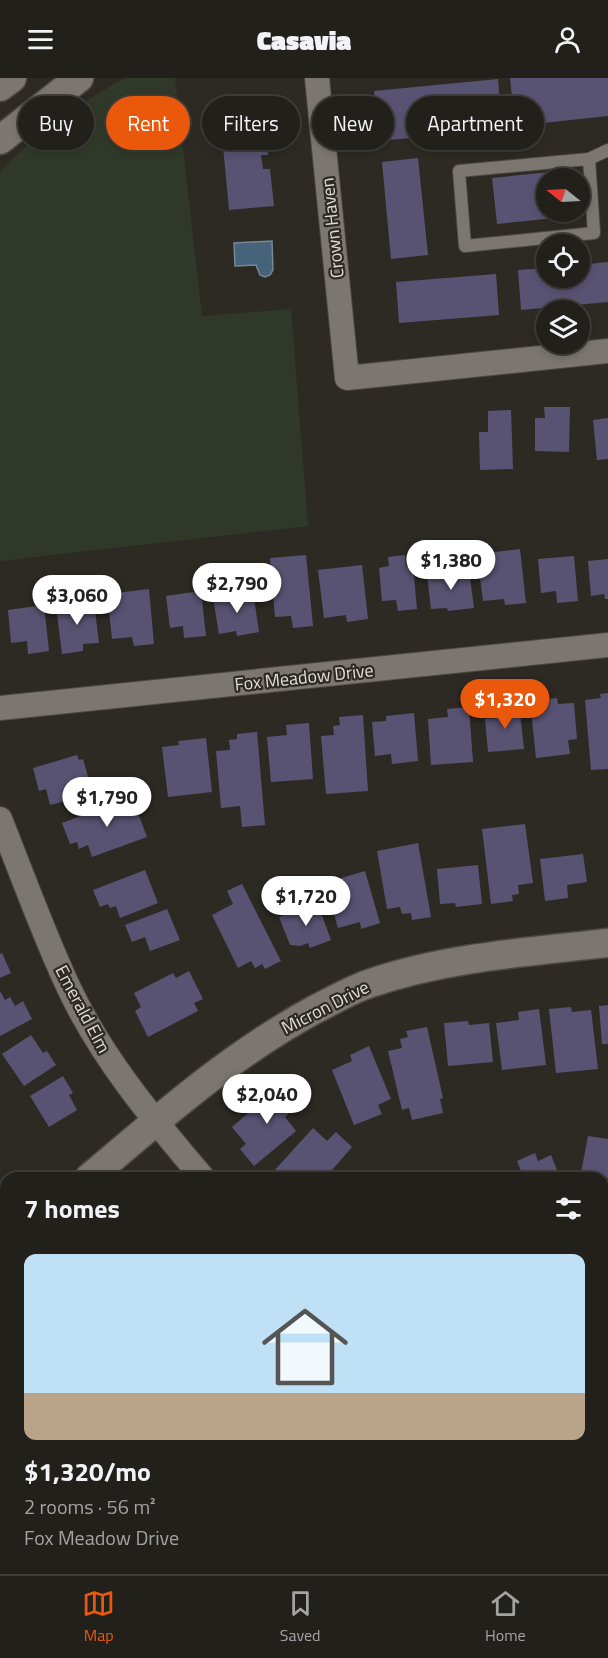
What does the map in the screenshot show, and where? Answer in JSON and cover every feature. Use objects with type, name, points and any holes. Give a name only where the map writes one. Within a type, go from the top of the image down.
[{"type":"street","points":[[0,87],[12,78]]},
{"type":"street","points":[[0,140],[79,78]]},
{"type":"street","name":"Crown Haven","points":[[317,78],[347,378],[608,351]]},
{"type":"street","name":"Fox Meadow Drive","points":[[0,708],[608,645]]},
{"type":"street","name":"Emerald Elm","points":[[0,819],[67,985],[106,1054],[155,1122],[198,1172]]},
{"type":"street","name":"Micron Drive","points":[[96,1172],[237,1057],[279,1029],[370,983],[421,969],[481,957],[608,943]]},
{"type":"lane","points":[[589,159],[594,233],[465,246],[459,171],[589,159],[608,150]]},
{"type":"green space","points":[[124,78],[175,78],[177,96],[106,96],[106,150],[183,150],[202,316],[291,309],[308,526],[0,561],[0,172],[23,150],[94,150],[94,97]]},
{"type":"water","points":[[272,241],[273,270],[270,275],[265,277],[260,275],[256,265],[235,266],[234,243]]},
{"type":"building","points":[[510,78],[608,78],[608,116],[544,123],[544,96],[512,96]]},
{"type":"building","points":[[498,79],[499,96],[406,96],[406,138],[394,140],[394,96],[374,96],[374,91]]},
{"type":"building","points":[[223,150],[267,150],[268,155],[261,155],[263,169],[270,169],[274,206],[229,210]]},
{"type":"building","points":[[418,158],[428,255],[391,259],[382,162]]},
{"type":"building","points":[[536,174],[536,220],[497,224],[492,178]]},
{"type":"building","points":[[608,262],[608,302],[590,304],[590,300],[536,300],[536,309],[521,310],[518,270],[536,269],[536,288],[590,288],[590,264]]},
{"type":"building","points":[[496,274],[499,315],[399,323],[396,282]]},
{"type":"building","points":[[544,407],[570,407],[569,452],[535,451],[535,418],[545,418]]},
{"type":"building","points":[[511,410],[513,469],[480,470],[479,432],[488,432],[488,411]]},
{"type":"building","points":[[608,418],[608,459],[597,460],[593,420]]},
{"type":"building","points":[[520,549],[526,603],[505,605],[504,599],[483,601],[477,554]]},
{"type":"building","points":[[306,555],[313,626],[293,628],[291,616],[275,617],[270,558]]},
{"type":"building","points":[[405,555],[406,567],[413,566],[417,609],[398,611],[396,600],[382,601],[379,568],[389,566],[388,557]]},
{"type":"building","points":[[574,556],[578,601],[557,603],[556,591],[541,593],[538,559]]},
{"type":"building","points":[[608,559],[608,599],[605,599],[604,594],[591,596],[588,561]]},
{"type":"building","points":[[362,565],[368,619],[347,622],[346,615],[324,618],[318,570]]},
{"type":"building","points":[[469,570],[474,608],[448,611],[447,608],[431,609],[427,575]]},
{"type":"building","points":[[115,582],[116,593],[149,589],[154,644],[134,646],[132,637],[112,639],[106,583]]},
{"type":"building","points":[[201,591],[206,636],[184,638],[183,626],[170,628],[166,596]]},
{"type":"building","points":[[253,591],[259,632],[237,636],[236,631],[219,634],[213,598]]},
{"type":"building","points":[[94,602],[99,643],[83,644],[83,651],[62,654],[56,606]]},
{"type":"building","points":[[44,605],[49,651],[28,654],[27,641],[11,643],[8,610]]},
{"type":"building","points":[[608,693],[608,769],[591,770],[585,700],[601,698],[600,694]]},
{"type":"building","points":[[557,698],[558,704],[574,703],[577,739],[568,740],[570,754],[536,758],[530,701]]},
{"type":"building","points":[[519,703],[524,749],[488,752],[485,719],[499,718],[497,705]]},
{"type":"building","points":[[469,707],[473,762],[431,765],[428,719],[448,717],[447,709]]},
{"type":"building","points":[[414,713],[418,761],[392,764],[391,754],[375,756],[372,722],[386,721],[386,716]]},
{"type":"building","points":[[363,715],[368,791],[326,794],[321,736],[334,735],[333,726],[340,725],[339,717]]},
{"type":"building","points":[[309,723],[313,779],[271,782],[267,737],[287,735],[286,725]]},
{"type":"building","points":[[257,732],[265,825],[242,827],[240,806],[221,808],[216,751],[230,750],[229,740],[237,739],[237,734]]},
{"type":"building","points":[[206,738],[212,792],[168,797],[162,747],[179,745],[178,741]]},
{"type":"building","points":[[77,755],[79,760],[83,759],[93,794],[50,805],[46,789],[39,791],[33,768]]},
{"type":"building","points":[[132,797],[147,837],[92,857],[88,845],[79,849],[77,842],[70,844],[62,823]]},
{"type":"building","points":[[525,824],[533,883],[518,885],[519,894],[512,895],[513,901],[491,904],[482,829]]},
{"type":"building","points":[[418,843],[431,917],[412,920],[411,913],[402,914],[400,907],[387,909],[377,851]]},
{"type":"building","points":[[583,854],[587,882],[567,885],[568,898],[545,901],[540,859]]},
{"type":"building","points":[[478,865],[482,904],[456,907],[455,903],[440,904],[437,869]]},
{"type":"building","points":[[145,870],[158,903],[120,918],[116,906],[110,908],[108,904],[100,907],[93,890]]},
{"type":"building","points":[[365,871],[380,923],[361,929],[360,922],[338,928],[325,883]]},
{"type":"building","points":[[242,884],[281,961],[265,969],[262,964],[255,968],[251,961],[238,968],[212,915],[233,904],[227,891]]},
{"type":"building","points":[[317,902],[331,940],[310,948],[308,943],[300,946],[290,945],[279,917]]},
{"type":"building","points":[[167,909],[180,940],[150,951],[145,937],[132,942],[125,925]]},
{"type":"building","points":[[2,953],[11,973],[0,978],[0,954]]},
{"type":"building","points":[[189,971],[203,999],[194,1003],[198,1011],[148,1037],[135,1011],[141,1007],[134,993],[173,973],[176,978]]},
{"type":"building","points":[[0,991],[5,1000],[10,997],[15,1006],[23,1001],[32,1019],[0,1036]]},
{"type":"building","points":[[608,1005],[608,1044],[602,1044],[599,1006]]},
{"type":"building","points":[[571,1007],[572,1012],[591,1010],[598,1069],[556,1073],[549,1009]]},
{"type":"building","points":[[539,1009],[546,1065],[502,1070],[496,1023],[519,1020],[518,1012]]},
{"type":"building","points":[[468,1021],[469,1025],[489,1023],[493,1062],[448,1066],[444,1023]]},
{"type":"building","points":[[427,1027],[443,1098],[440,1099],[443,1113],[412,1120],[409,1108],[402,1110],[388,1051],[402,1048],[400,1039],[408,1037],[406,1031]]},
{"type":"building","points":[[31,1035],[43,1053],[47,1051],[56,1065],[24,1086],[2,1054]]},
{"type":"building","points":[[369,1046],[391,1099],[378,1105],[382,1114],[354,1125],[332,1070],[352,1061],[350,1055]]},
{"type":"building","points":[[63,1076],[73,1093],[69,1095],[77,1110],[49,1127],[30,1096]]},
{"type":"building","points":[[283,1083],[300,1103],[285,1117],[296,1131],[254,1166],[240,1149],[246,1144],[232,1127]]},
{"type":"building","points":[[313,1128],[327,1141],[336,1132],[352,1147],[330,1172],[273,1172]]},
{"type":"building","points":[[588,1136],[608,1139],[608,1172],[581,1172]]},
{"type":"building","points":[[535,1153],[538,1161],[551,1155],[558,1172],[522,1172],[517,1161]]}]
